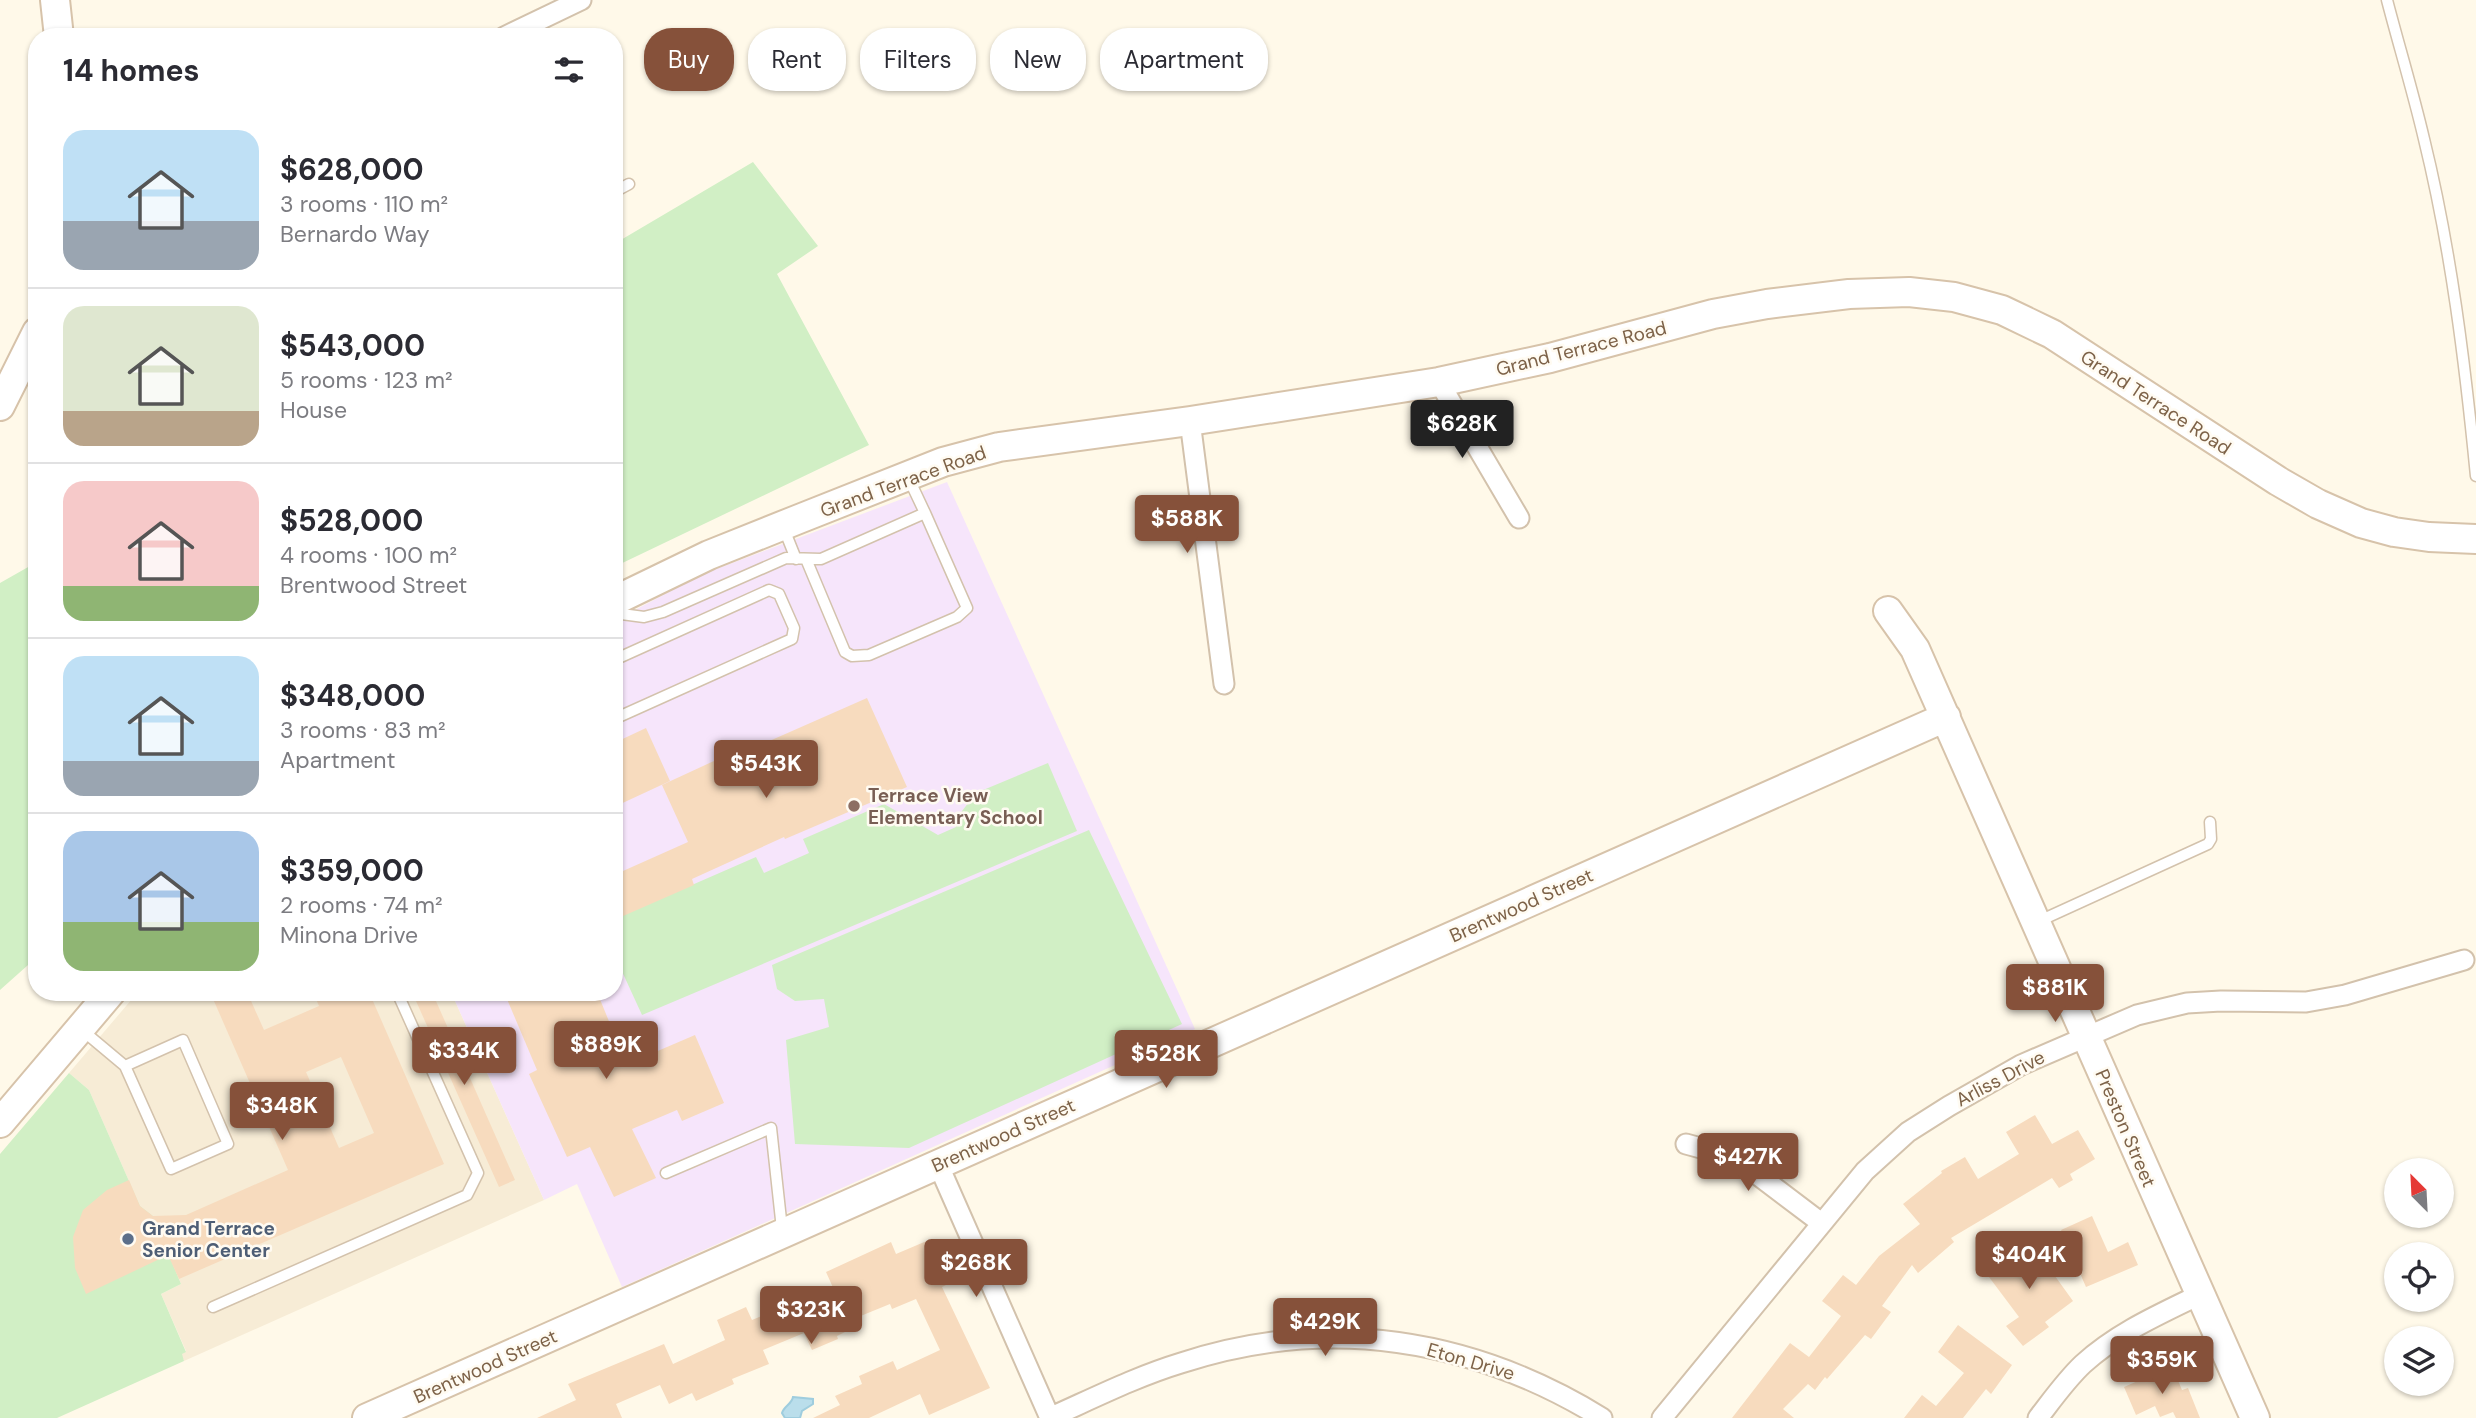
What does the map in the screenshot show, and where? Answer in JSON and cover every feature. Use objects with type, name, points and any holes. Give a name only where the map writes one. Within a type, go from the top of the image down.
[{"type":"street","points":[[55,0],[58,28]]},
{"type":"street","points":[[523,28],[581,0]]},
{"type":"street","name":"Grand Terrace Road","points":[[623,597],[709,555],[783,525],[943,462],[999,447],[1190,421],[1439,382],[1642,335],[1713,314],[1767,304],[1849,294],[1909,292],[1954,297],[2002,310],[2052,334],[2278,481],[2318,504],[2361,523],[2428,537],[2476,539]]},
{"type":"street","points":[[0,406],[28,349]]},
{"type":"street","points":[[1439,382],[1519,518]]},
{"type":"street","points":[[1190,421],[1224,684]]},
{"type":"street","name":"Preston Street","points":[[1888,611],[1915,649],[1946,717],[2255,1418]]},
{"type":"street","name":"Brentwood Street","points":[[367,1418],[1946,717]]},
{"type":"street","name":"Arliss Drive","points":[[1662,1418],[1820,1222],[1865,1171],[1908,1132],[1949,1106],[2021,1065],[2137,1015],[2188,1003],[2306,1002],[2345,996],[2464,960]]},
{"type":"street","points":[[0,1123],[103,1001]]},
{"type":"street","points":[[1686,1144],[1734,1157],[1820,1222]]},
{"type":"street","points":[[938,1164],[1049,1418]]},
{"type":"street","points":[[2038,1418],[2070,1378],[2097,1352],[2127,1331],[2199,1295]]},
{"type":"street","name":"Eton Drive","points":[[1049,1418],[1152,1373],[1205,1356],[1272,1343],[1348,1338],[1409,1344],[1461,1354],[1524,1376],[1570,1398],[1602,1418]]},
{"type":"lane","points":[[2387,0],[2425,140],[2448,255],[2465,367],[2476,476]]},
{"type":"lane","points":[[623,187],[629,184]]},
{"type":"lane","points":[[783,525],[845,652],[852,656],[869,655],[957,617],[967,608],[908,476]]},
{"type":"lane","points":[[623,614],[644,617],[663,612],[786,558],[821,559],[925,513]]},
{"type":"lane","points":[[623,656],[769,590],[779,594],[794,628],[792,639],[623,715]]},
{"type":"lane","points":[[2036,922],[2208,844],[2211,839],[2210,822]]},
{"type":"lane","points":[[213,1307],[467,1195],[478,1172],[401,1001]]},
{"type":"lane","points":[[80,1029],[125,1066],[171,1170],[228,1144],[183,1040],[125,1066]]},
{"type":"lane","points":[[666,1173],[771,1128],[783,1233]]},
{"type":"shaded area","name":"Terrace View Elementary School","points":[[947,482],[1195,1029],[622,1287],[577,1184],[544,1200],[455,1001],[623,1001],[623,616],[703,574]]},
{"type":"shaded area","points":[[130,1001],[455,1001],[544,1200],[184,1361],[181,1354],[186,1351],[161,1294],[181,1284],[153,1216],[140,1206],[89,1090],[69,1073]]},
{"type":"green space","points":[[753,162],[818,246],[777,274],[869,445],[623,563],[623,239]]},
{"type":"green space","points":[[28,567],[28,965],[0,990],[0,583]]},
{"type":"green space","points":[[1048,763],[1077,831],[642,1015],[623,974],[623,915],[756,857],[764,873],[809,853],[803,839],[884,804],[938,835],[956,827],[962,811],[976,793]]},
{"type":"green space","points":[[1089,830],[1182,1024],[909,1148],[795,1144],[786,1040],[829,1027],[824,999],[795,1001],[777,989],[772,965]]},
{"type":"green space","points":[[69,1073],[89,1090],[140,1206],[153,1216],[181,1284],[161,1294],[186,1352],[182,1354],[184,1361],[57,1418],[0,1418],[0,1154]]},
{"type":"water","points":[[793,1397],[813,1399],[813,1404],[802,1411],[800,1418],[785,1418],[782,1413]]},
{"type":"building","points":[[867,698],[907,787],[785,839],[784,837],[692,879],[694,885],[623,916],[623,871],[688,842],[662,785],[729,754],[731,758]]},
{"type":"building","points":[[646,728],[670,781],[623,803],[623,739]]},
{"type":"building","points":[[214,1001],[251,1001],[264,1030],[319,1006],[317,1001],[373,1001],[444,1164],[179,1279],[168,1255],[86,1294],[75,1268],[73,1237],[83,1210],[107,1190],[129,1180],[140,1206],[153,1216],[186,1215],[288,1170]],"holes":[[[341,1057],[374,1133],[339,1148],[306,1072]]]},
{"type":"building","points":[[416,1001],[436,1001],[515,1180],[499,1187]]},
{"type":"building","points":[[508,1001],[601,1001],[615,1036],[620,1034],[632,1062],[695,1035],[724,1103],[682,1121],[677,1110],[632,1129],[656,1178],[614,1197],[590,1147],[567,1157],[529,1074],[537,1070]]},
{"type":"building","points":[[2035,1115],[2052,1144],[2078,1130],[2095,1159],[2070,1174],[2073,1180],[2059,1188],[2052,1178],[1951,1238],[1954,1242],[1918,1273],[1912,1265],[1882,1306],[1891,1312],[1871,1339],[1865,1335],[1815,1390],[1808,1384],[1783,1409],[1794,1418],[1732,1418],[1790,1343],[1809,1357],[1841,1316],[1822,1301],[1843,1275],[1856,1285],[1879,1256],[1920,1224],[1903,1204],[1942,1173],[1941,1171],[1965,1157],[1978,1179],[2019,1154],[2006,1132]]},
{"type":"building","points":[[2092,1216],[2108,1252],[2128,1242],[2138,1265],[2086,1287],[2061,1230]]},
{"type":"building","points":[[929,1240],[948,1284],[942,1287],[990,1388],[929,1415],[920,1394],[869,1418],[813,1418],[840,1405],[835,1396],[862,1384],[859,1376],[893,1361],[897,1370],[940,1350],[916,1299],[892,1309],[890,1304],[841,1324],[845,1332],[837,1336],[838,1339],[812,1350],[804,1333],[763,1350],[769,1364],[732,1379],[734,1384],[696,1401],[692,1393],[669,1404],[660,1385],[616,1404],[622,1418],[537,1418],[576,1400],[568,1384],[664,1344],[673,1364],[725,1340],[717,1320],[746,1307],[752,1320],[783,1307],[786,1313],[835,1292],[826,1272],[891,1242],[896,1254]]},
{"type":"building","points":[[2029,1240],[2073,1301],[2045,1322],[2049,1327],[2023,1346],[2006,1326],[2019,1317],[1986,1273]]},
{"type":"building","points":[[1958,1325],[2012,1365],[1991,1394],[1986,1389],[1963,1418],[1904,1418],[1922,1395],[1936,1406],[1964,1373],[1938,1352]]},
{"type":"building","points":[[2172,1366],[2182,1390],[2188,1388],[2200,1418],[2176,1418],[2173,1412],[2160,1417],[2155,1406],[2136,1415],[2124,1387]]},
{"type":"place","name":"Terrace View Elementary School","points":[[854,806]]},
{"type":"place","name":"Grand Terrace Senior Center","points":[[128,1239]]}]
